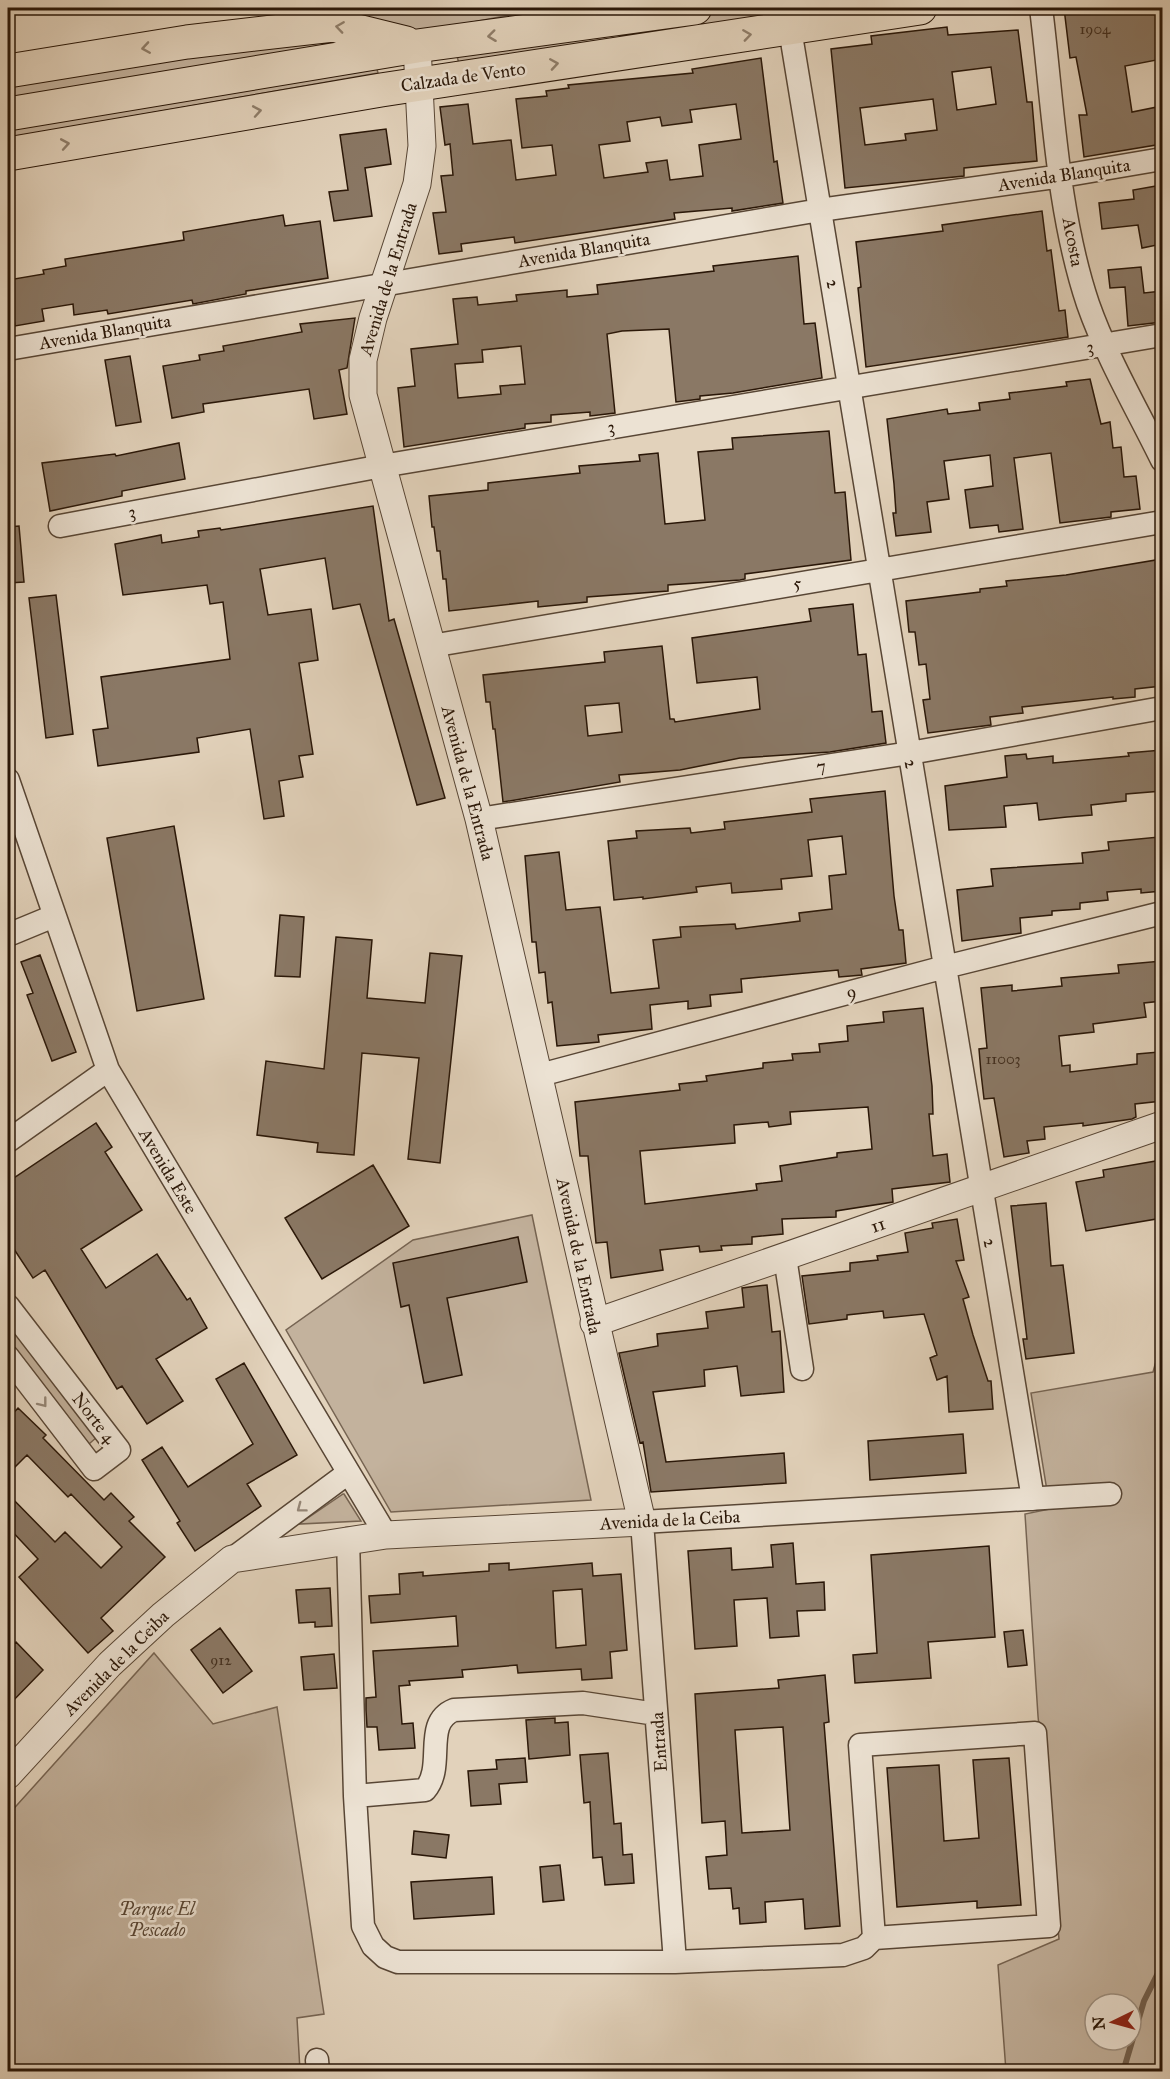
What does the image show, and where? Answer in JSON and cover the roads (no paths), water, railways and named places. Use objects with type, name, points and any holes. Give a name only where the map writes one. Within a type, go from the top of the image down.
[{"type":"main road","name":"Calzada de Vento","points":[[8,114],[417,46],[695,8]]},
{"type":"main road","name":"Calzada de Vento","points":[[8,154],[421,84],[920,8]]},
{"type":"main road","name":"Calzada de Vento","points":[[8,71],[187,42],[333,25],[417,46]]},
{"type":"street","name":"Acosta","points":[[1041,8],[1073,252],[1089,305],[1105,344],[1162,460]]},
{"type":"street","name":"2","points":[[790,29],[1033,1499]]},
{"type":"street","name":"Avenida de la Entrada","points":[[417,46],[421,84],[422,146],[417,184],[363,360],[363,395],[479,819],[540,1075],[594,1323],[642,1522]]},
{"type":"street","name":"Avenida Blanquita","points":[[8,349],[820,210],[1062,176],[1162,159]]},
{"type":"street","name":"3","points":[[60,526],[382,466],[1162,335]]},
{"type":"street","name":"5","points":[[431,646],[1162,522]]},
{"type":"street","name":"7","points":[[479,819],[910,753],[1162,708]]},
{"type":"street","name":"Avenida Este","points":[[8,780],[108,1070],[386,1535]]},
{"type":"street","name":"9","points":[[540,1075],[945,967],[1162,913]]},
{"type":"street","points":[[8,935],[54,916]]},
{"type":"street","points":[[8,1141],[108,1070]]},
{"type":"street","name":"11","points":[[594,1323],[1162,1125]]},
{"type":"street","points":[[785,1257],[802,1369]]},
{"type":"street","name":"Norte 4","points":[[8,1306],[119,1450],[94,1469],[8,1357]]},
{"type":"street","name":"Avenida de la Ceiba","points":[[8,1775],[110,1664],[162,1615],[232,1559],[348,1473]]},
{"type":"street","name":"Avenida de la Ceiba","points":[[232,1559],[348,1539],[386,1535],[1110,1494]]},
{"type":"street","name":"Entrada","points":[[642,1522],[675,1962]]},
{"type":"street","points":[[348,1539],[355,1796],[363,1926],[373,1946],[385,1957],[398,1962],[675,1962],[843,1955],[864,1948],[874,1938],[1049,1926],[1035,1733],[860,1745],[874,1938]]},
{"type":"street","points":[[355,1796],[425,1790],[433,1777],[437,1725],[441,1717],[454,1710],[583,1702],[656,1714]]},
{"type":"waterway","points":[[1123,2072],[1144,2001],[1162,1965]]},
{"type":"park label","name":"Parque El Pescado","points":[[157,1919]]}]
